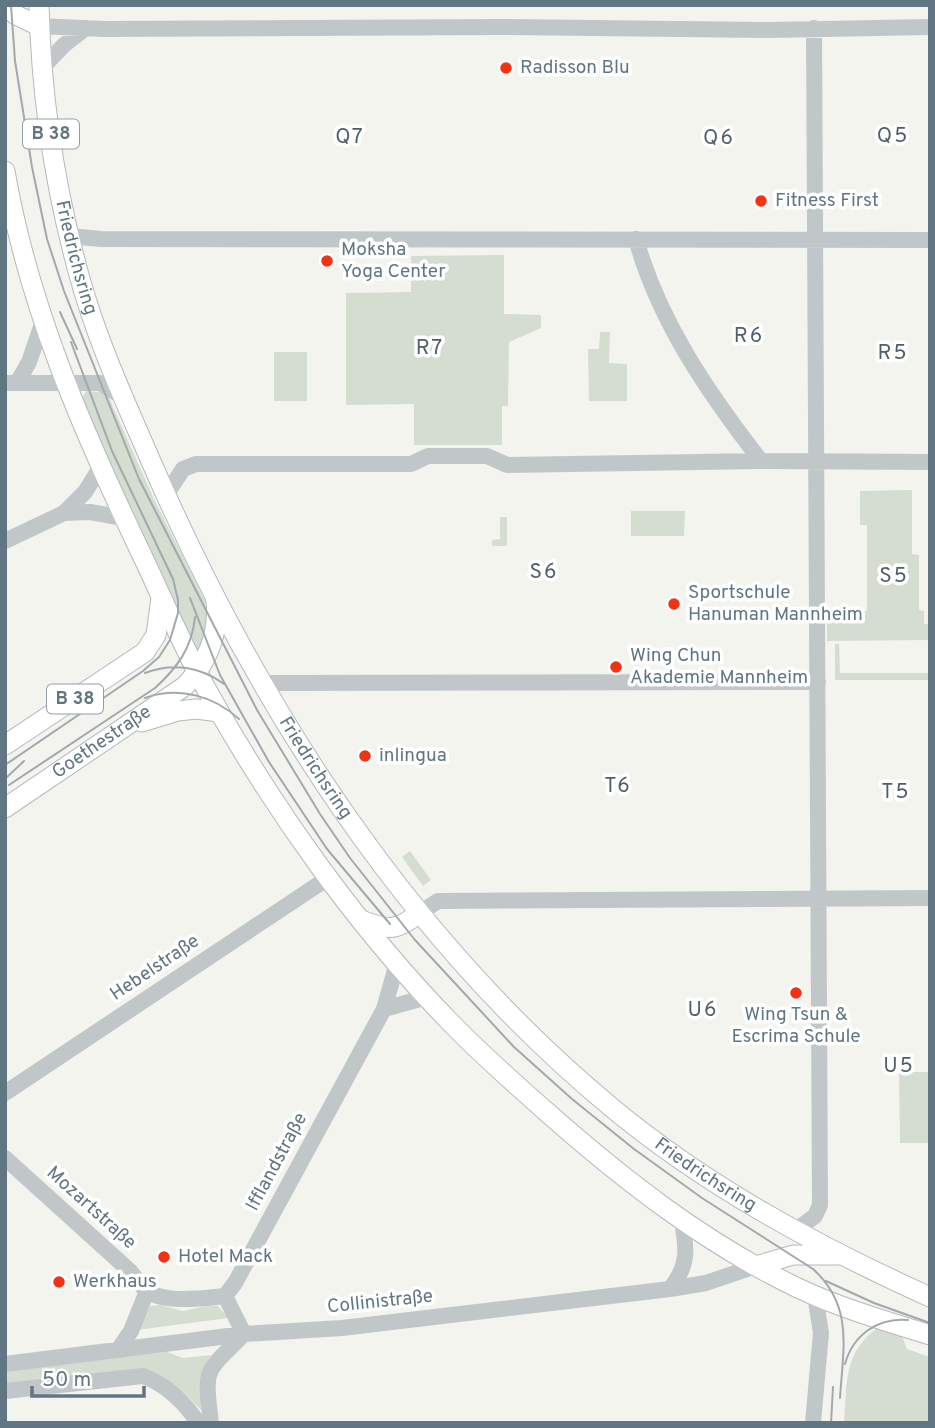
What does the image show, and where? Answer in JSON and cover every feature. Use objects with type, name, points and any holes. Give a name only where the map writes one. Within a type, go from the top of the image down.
[{"type":"main road","name":"Friedrichsring","points":[[39,5],[53,149],[70,236],[94,325],[166,495],[216,597],[263,683],[382,867],[418,914],[495,1000],[610,1107],[723,1189],[796,1230],[930,1297]]},
{"type":"main road","points":[[9,14],[39,26]]},
{"type":"main road","name":"B 38","points":[[5,171],[19,235],[43,321],[64,382],[100,468],[197,672]]},
{"type":"main road","name":"B 38","points":[[5,745],[145,652],[156,635],[162,597]]},
{"type":"main road","name":"B 38","points":[[197,672],[209,652],[216,631],[216,597]]},
{"type":"main road","points":[[197,672],[219,712],[328,878],[360,919],[427,997],[478,1049],[578,1140],[682,1220],[756,1266],[815,1295],[930,1335]]},
{"type":"main road","name":"Goethestraße","points":[[5,808],[177,693],[197,672]]},
{"type":"main road","points":[[131,723],[148,722],[178,711],[196,709],[219,712]]},
{"type":"main road","points":[[360,919],[383,928],[394,928],[403,926],[418,914]]},
{"type":"main road","points":[[756,1266],[793,1255],[846,1256]]},
{"type":"street","points":[[39,26],[814,29],[930,27]]},
{"type":"street","points":[[43,67],[64,45],[86,28]]},
{"type":"street","points":[[796,1230],[815,1216],[820,1205],[814,29]]},
{"type":"street","points":[[70,236],[111,239],[930,240]]},
{"type":"street","points":[[636,239],[671,323],[700,378],[761,461]]},
{"type":"street","points":[[11,383],[29,362],[43,321]]},
{"type":"street","points":[[11,383],[100,383],[123,397]]},
{"type":"street","points":[[166,495],[183,469],[196,464],[411,464],[428,456],[487,456],[508,465],[761,461],[930,462]]},
{"type":"street","points":[[5,541],[64,513],[85,492],[100,468]]},
{"type":"street","points":[[64,513],[90,512],[124,518]]},
{"type":"street","points":[[263,683],[818,682]]},
{"type":"street","name":"Hebelstraße","points":[[5,1093],[328,878]]},
{"type":"street","points":[[418,914],[438,901],[930,898]]},
{"type":"street","name":"Ifflandstraße","points":[[225,1296],[235,1283],[384,1009],[397,963]]},
{"type":"street","points":[[384,1009],[427,997]]},
{"type":"street","name":"Mozartstraße","points":[[5,1158],[131,1272],[147,1291]]},
{"type":"street","points":[[670,1289],[685,1263],[686,1246],[682,1220]]},
{"type":"street","name":"Collinistraße","points":[[5,1364],[244,1334],[342,1328],[670,1289],[706,1283],[756,1266]]},
{"type":"street","points":[[118,1350],[131,1331],[147,1291],[191,1300],[225,1296],[244,1334],[216,1360],[208,1374],[211,1423]]},
{"type":"street","points":[[813,1423],[821,1333],[815,1295]]},
{"type":"street","points":[[5,1391],[134,1376],[155,1381],[184,1404],[198,1423]]},
{"type":"shaded area","points":[[504,255],[504,314],[541,315],[541,328],[509,342],[508,406],[502,406],[502,445],[414,445],[414,404],[346,405],[346,293],[411,292],[411,256]]},
{"type":"shaded area","points":[[600,332],[610,332],[609,363],[627,364],[627,401],[589,401],[588,349],[599,349]]},
{"type":"shaded area","points":[[274,352],[307,352],[307,401],[274,401]]},
{"type":"shaded area","points":[[86,391],[107,393],[153,497],[205,601],[207,627],[198,654],[81,400]]},
{"type":"shaded area","points":[[912,490],[912,554],[919,555],[919,610],[924,611],[924,624],[930,624],[930,640],[827,641],[827,612],[867,611],[867,525],[860,525],[860,491]]},
{"type":"shaded area","points":[[631,511],[685,511],[684,536],[631,536]]},
{"type":"shaded area","points":[[500,517],[507,517],[507,546],[492,546],[492,540],[500,539]]},
{"type":"shaded area","points":[[835,644],[839,644],[840,673],[930,673],[930,680],[835,680]]},
{"type":"shaded area","points":[[410,851],[431,880],[423,886],[402,857]]},
{"type":"shaded area","points":[[899,1072],[930,1072],[930,1143],[900,1143]]},
{"type":"shaded area","points":[[160,1305],[183,1311],[210,1305],[218,1306],[228,1318],[137,1330],[150,1306]]},
{"type":"shaded area","points":[[879,1327],[902,1336],[907,1349],[930,1357],[930,1423],[844,1423],[847,1382],[853,1358],[867,1336]]},
{"type":"shaded area","points":[[167,1352],[183,1358],[211,1355],[203,1375],[204,1409],[201,1410],[179,1389],[153,1372],[5,1385],[5,1370]]},
{"type":"tram line","points":[[11,5],[15,61],[32,167],[47,239],[64,291],[139,479],[257,710],[350,858],[415,940],[514,1047],[634,1149],[702,1198],[813,1269],[826,1283],[835,1298],[843,1329],[840,1398]]},
{"type":"tram line","points":[[60,312],[77,349]]},
{"type":"tram line","points":[[5,765],[143,671],[159,657],[170,640],[178,613],[173,579],[112,451],[71,342]]},
{"type":"tram line","points":[[190,598],[220,675],[269,762],[327,849],[390,924]]},
{"type":"tram line","points":[[9,785],[155,688],[182,657],[191,638],[195,617]]},
{"type":"tram line","points":[[145,673],[166,668],[186,668],[206,674],[224,684]]},
{"type":"tram line","points":[[145,698],[171,693],[195,695],[219,704],[239,719]]},
{"type":"tram line","points":[[5,779],[24,761]]},
{"type":"tram line","points":[[826,1281],[874,1303],[930,1323]]},
{"type":"tram line","points":[[845,1364],[854,1344],[868,1330],[887,1322],[908,1320]]},
{"type":"tram line","points":[[831,1423],[833,1387]]},
{"type":"place","name":"Radisson Blu","points":[[506,68]]},
{"type":"place","name":"Fitness First","points":[[761,201]]},
{"type":"place","name":"Moksha Yoga Center","points":[[327,261]]},
{"type":"place","name":"Sportschule Hanuman Mannheim","points":[[674,604]]},
{"type":"place","name":"Wing Chun Akademie Mannheim","points":[[616,667]]},
{"type":"place","name":"inlingua","points":[[365,756]]},
{"type":"place","name":"Wing Tsun & Escrima Schule","points":[[796,993]]},
{"type":"place","name":"Hotel Mack","points":[[164,1257]]},
{"type":"place","name":"Werkhaus","points":[[59,1282]]},
{"type":"district","name":"Q5","points":[[893,136]]},
{"type":"district","name":"Q7","points":[[350,137]]},
{"type":"district","name":"Q6","points":[[719,138]]},
{"type":"district","name":"R6","points":[[749,336]]},
{"type":"district","name":"R7","points":[[430,348]]},
{"type":"district","name":"R5","points":[[893,353]]},
{"type":"district","name":"S6","points":[[544,572]]},
{"type":"district","name":"S5","points":[[894,576]]},
{"type":"district","name":"T6","points":[[618,786]]},
{"type":"district","name":"T5","points":[[896,792]]},
{"type":"district","name":"U6","points":[[703,1010]]},
{"type":"district","name":"U5","points":[[899,1066]]}]
